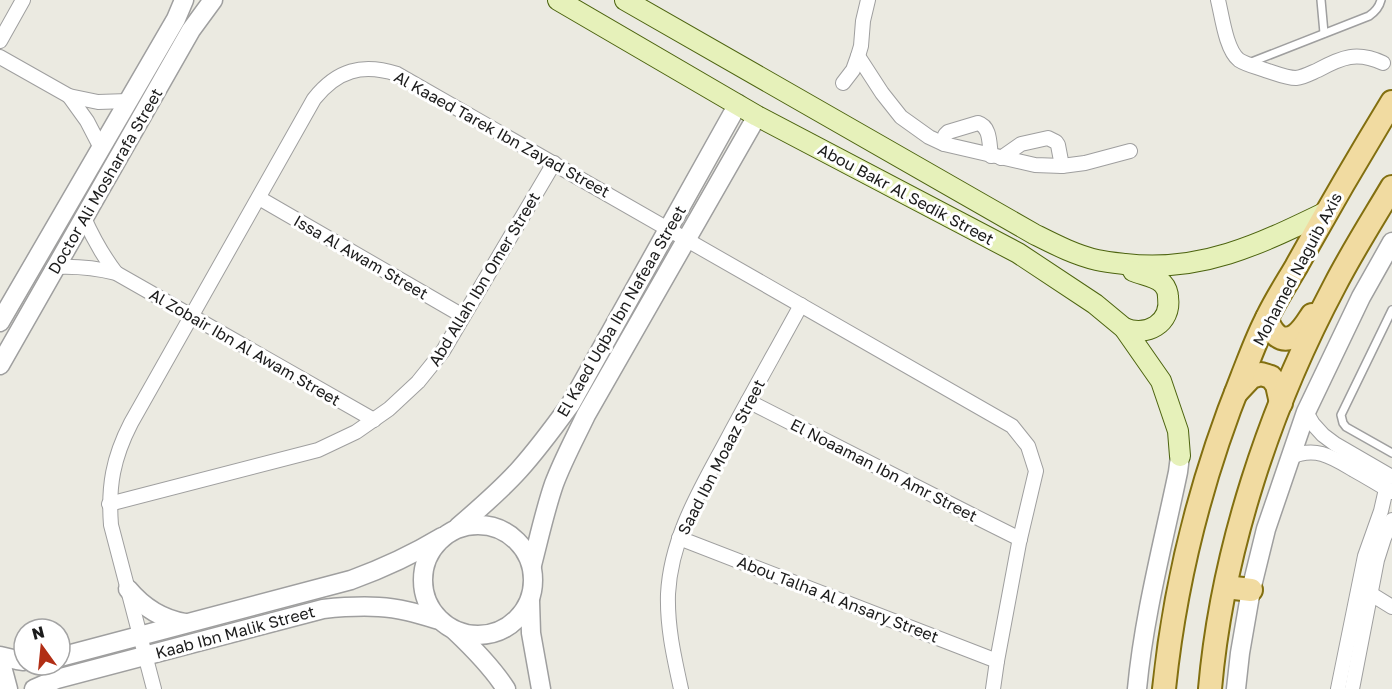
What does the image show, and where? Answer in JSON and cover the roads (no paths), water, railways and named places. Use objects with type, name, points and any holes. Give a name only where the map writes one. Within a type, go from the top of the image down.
[{"type":"main road","name":"Abou Bakr Al Sedik Street","points":[[558,0],[757,116],[1018,253],[1095,304],[1124,328],[1161,381],[1178,431],[1180,456]]},
{"type":"main road","name":"Abou Bakr Al Sedik Street","points":[[625,0],[1034,234],[1098,261],[1157,266],[1224,256],[1262,242],[1326,212]]},
{"type":"main road","name":"Mohamed Naguib Axis","points":[[1164,689],[1176,605],[1196,514],[1221,431],[1266,318],[1392,102]]},
{"type":"main road","points":[[1210,689],[1218,630],[1239,528],[1281,403],[1335,285],[1392,187]]},
{"type":"main road","points":[[1114,262],[1163,283],[1168,295],[1168,309],[1162,320],[1152,329],[1139,332],[1124,328]]},
{"type":"main road","points":[[1266,318],[1274,334],[1281,338],[1290,338],[1297,334],[1335,285]]},
{"type":"main road","points":[[1235,395],[1251,377],[1261,375],[1271,378],[1277,385],[1281,403]]},
{"type":"main road","points":[[1226,587],[1251,590]]},
{"type":"street","points":[[0,40],[23,0]]},
{"type":"street","name":"Doctor Ali Mosharafa Street","points":[[0,322],[176,19],[184,0]]},
{"type":"street","name":"Doctor Ali Mosharafa Street","points":[[0,365],[191,30],[213,0]]},
{"type":"street","points":[[843,83],[853,70],[858,56],[868,0]]},
{"type":"street","points":[[1218,0],[1231,49],[1240,61],[1247,64],[1295,78],[1344,58],[1371,57],[1383,63]]},
{"type":"street","points":[[858,56],[901,117],[929,137],[944,144],[1035,165],[1062,166],[1085,163],[1130,151]]},
{"type":"street","points":[[0,57],[69,96],[98,102],[128,101]]},
{"type":"street","name":"Al Kaaed Tarek Ibn Zayad Street","points":[[154,689],[111,525],[109,504],[112,471],[117,454],[123,438],[314,99],[336,78],[351,71],[367,68],[382,69],[397,74],[1012,426],[1029,446],[1036,471],[1020,539],[993,689]]},
{"type":"street","points":[[69,96],[87,121],[101,148]]},
{"type":"street","name":"El Kaed Uqba Ibn Nafeaa Street","points":[[458,527],[519,470],[564,413],[738,105]]},
{"type":"street","name":"El Kaed Uqba Ibn Nafeaa Street","points":[[532,565],[554,483],[586,415],[757,116]]},
{"type":"street","points":[[944,144],[945,135],[948,132],[978,123],[987,129],[996,157]]},
{"type":"street","points":[[996,157],[1021,144],[1048,138],[1058,146],[1062,166]]},
{"type":"street","name":"Abd Allah Ibn Omer Street","points":[[109,504],[318,450],[356,432],[374,420],[424,375],[443,351],[554,163]]},
{"type":"street","points":[[83,179],[101,189]]},
{"type":"street","name":"Issa Al Awam Street","points":[[258,198],[463,316]]},
{"type":"street","name":"Al Zobair Ibn Al Awam Street","points":[[84,218],[98,247],[116,273]]},
{"type":"street","points":[[1236,689],[1251,590],[1266,529],[1306,412],[1361,297],[1392,242]]},
{"type":"street","name":"Al Zobair Ibn Al Awam Street","points":[[56,267],[87,267],[116,273],[374,420]]},
{"type":"street","name":"Saad Ibn Moaaz Street","points":[[681,689],[670,639],[668,616],[671,570],[679,538],[694,501],[801,305]]},
{"type":"street","name":"El Noaaman Ibn Amr Street","points":[[748,401],[1020,539]]},
{"type":"street","points":[[1306,412],[1323,435],[1390,486]]},
{"type":"street","points":[[1291,457],[1301,453],[1330,456],[1390,486]]},
{"type":"street","points":[[1137,689],[1139,662],[1155,574],[1179,472],[1180,456]]},
{"type":"street","points":[[1338,689],[1365,556],[1390,486]]},
{"type":"street","points":[[1352,689],[1377,560],[1392,520]]},
{"type":"street","points":[[506,689],[476,651],[446,625],[428,605],[422,587],[423,568],[430,551],[442,537],[458,527],[476,524],[495,526],[512,535],[524,548],[532,565],[534,583],[530,601],[531,633],[541,689]]},
{"type":"street","name":"Kaab Ibn Malik Street","points":[[72,654],[351,580],[383,569],[442,537]]},
{"type":"street","name":"Abou Talha Al Ansary Street","points":[[679,538],[997,661]]},
{"type":"street","points":[[128,589],[158,615],[187,623]]},
{"type":"street","points":[[1371,594],[1392,607]]},
{"type":"street","points":[[446,625],[471,635],[489,634],[506,628],[520,616],[530,601]]},
{"type":"street","name":"Kaab Ibn Malik Street","points":[[34,689],[57,679],[323,609],[352,606],[382,607],[411,612],[446,625]]},
{"type":"street","points":[[0,657],[8,689]]},
{"type":"lane","points":[[1321,0],[1324,33]]},
{"type":"lane","points":[[1247,64],[1369,16],[1375,12],[1381,0]]},
{"type":"lane","points":[[1392,310],[1341,419],[1346,427],[1392,453]]},
{"type":"lane","points":[[1384,325],[1392,330]]}]
